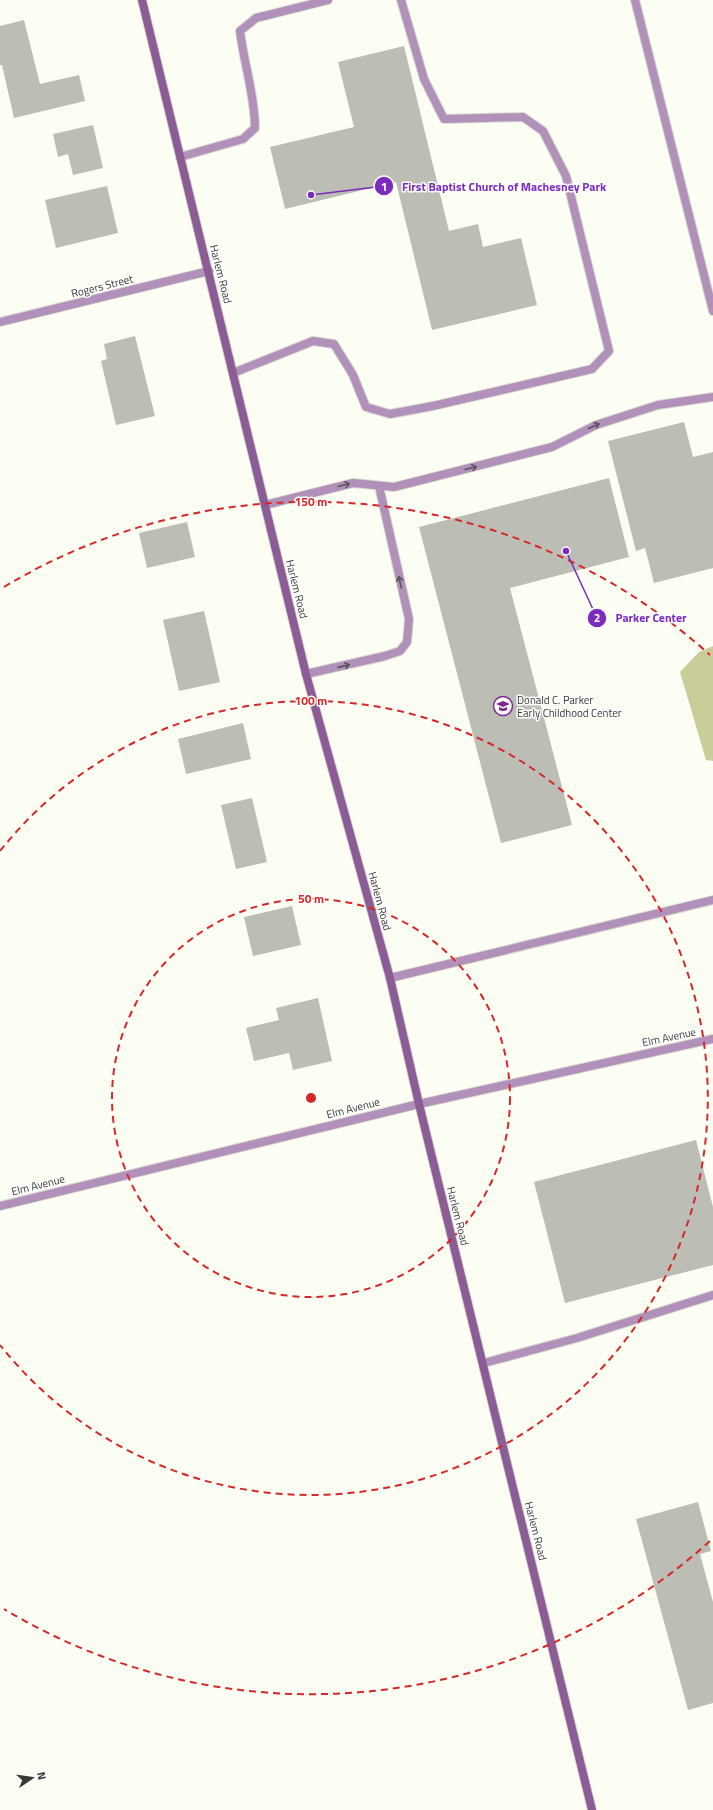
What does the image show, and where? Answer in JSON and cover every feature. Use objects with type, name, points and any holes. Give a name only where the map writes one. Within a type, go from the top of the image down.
[{"type":"main road","name":"Harlem Road","points":[[142,0],[306,674],[390,978],[419,1104],[484,1363],[592,1810]]},
{"type":"street","points":[[180,157],[243,139],[255,128],[255,110],[240,32],[256,18],[328,0]]},
{"type":"street","points":[[233,372],[313,341],[334,344],[353,375],[366,407],[390,414],[433,406],[592,369],[609,351],[566,176],[543,131],[523,116],[489,119],[444,119],[424,79],[401,0]]},
{"type":"street","points":[[635,0],[713,311]]},
{"type":"street","name":"Rogers Street","points":[[0,322],[209,271]]},
{"type":"street","points":[[265,504],[353,483],[394,487],[552,447],[596,425],[658,404],[713,398]]},
{"type":"street","points":[[306,674],[385,656],[400,651],[407,642],[409,619],[378,486]]},
{"type":"street","points":[[390,978],[713,900]]},
{"type":"street","name":"Elm Avenue","points":[[0,1206],[419,1104],[713,1039]]},
{"type":"street","points":[[484,1363],[577,1338],[713,1295]]},
{"type":"green space","points":[[713,646],[713,761],[706,760],[680,672],[699,652]]},
{"type":"building","points":[[24,20],[40,84],[79,75],[85,101],[14,118],[2,65],[0,65],[0,26]]},
{"type":"building","points":[[404,46],[449,231],[478,224],[483,247],[521,238],[537,305],[432,330],[396,182],[285,209],[270,147],[354,127],[338,62]]},
{"type":"building","points":[[93,125],[103,168],[73,175],[68,154],[58,157],[53,134]]},
{"type":"building","points":[[107,186],[118,233],[56,248],[45,200]]},
{"type":"building","points":[[135,336],[155,416],[116,425],[101,361],[107,359],[104,344]]},
{"type":"building","points":[[684,422],[693,457],[713,452],[713,568],[654,583],[645,548],[636,551],[608,441]]},
{"type":"building","name":"Donald C. Parker Early Childhood Center","points":[[609,478],[629,557],[510,588],[572,825],[501,843],[419,527]]},
{"type":"building","points":[[187,522],[195,557],[147,568],[139,533]]},
{"type":"building","points":[[204,611],[220,682],[179,691],[163,620]]},
{"type":"building","points":[[243,723],[251,759],[186,774],[178,739]]},
{"type":"building","points":[[252,798],[267,862],[236,869],[221,805]]},
{"type":"building","points":[[292,906],[301,945],[253,956],[244,917]]},
{"type":"building","points":[[318,998],[332,1061],[293,1070],[289,1053],[254,1061],[246,1028],[279,1020],[276,1008]]},
{"type":"building","points":[[696,1140],[713,1207],[713,1265],[565,1303],[534,1182]]},
{"type":"building","points":[[698,1502],[711,1551],[700,1554],[713,1602],[713,1703],[688,1710],[636,1519]]},
{"type":"place","name":"First Baptist Church of Machesney Park","points":[[311,195]]},
{"type":"place","name":"Parker Center","points":[[566,551]]},
{"type":"place","name":"Donald C. Parker Early Childhood Center","points":[[503,706]]}]
